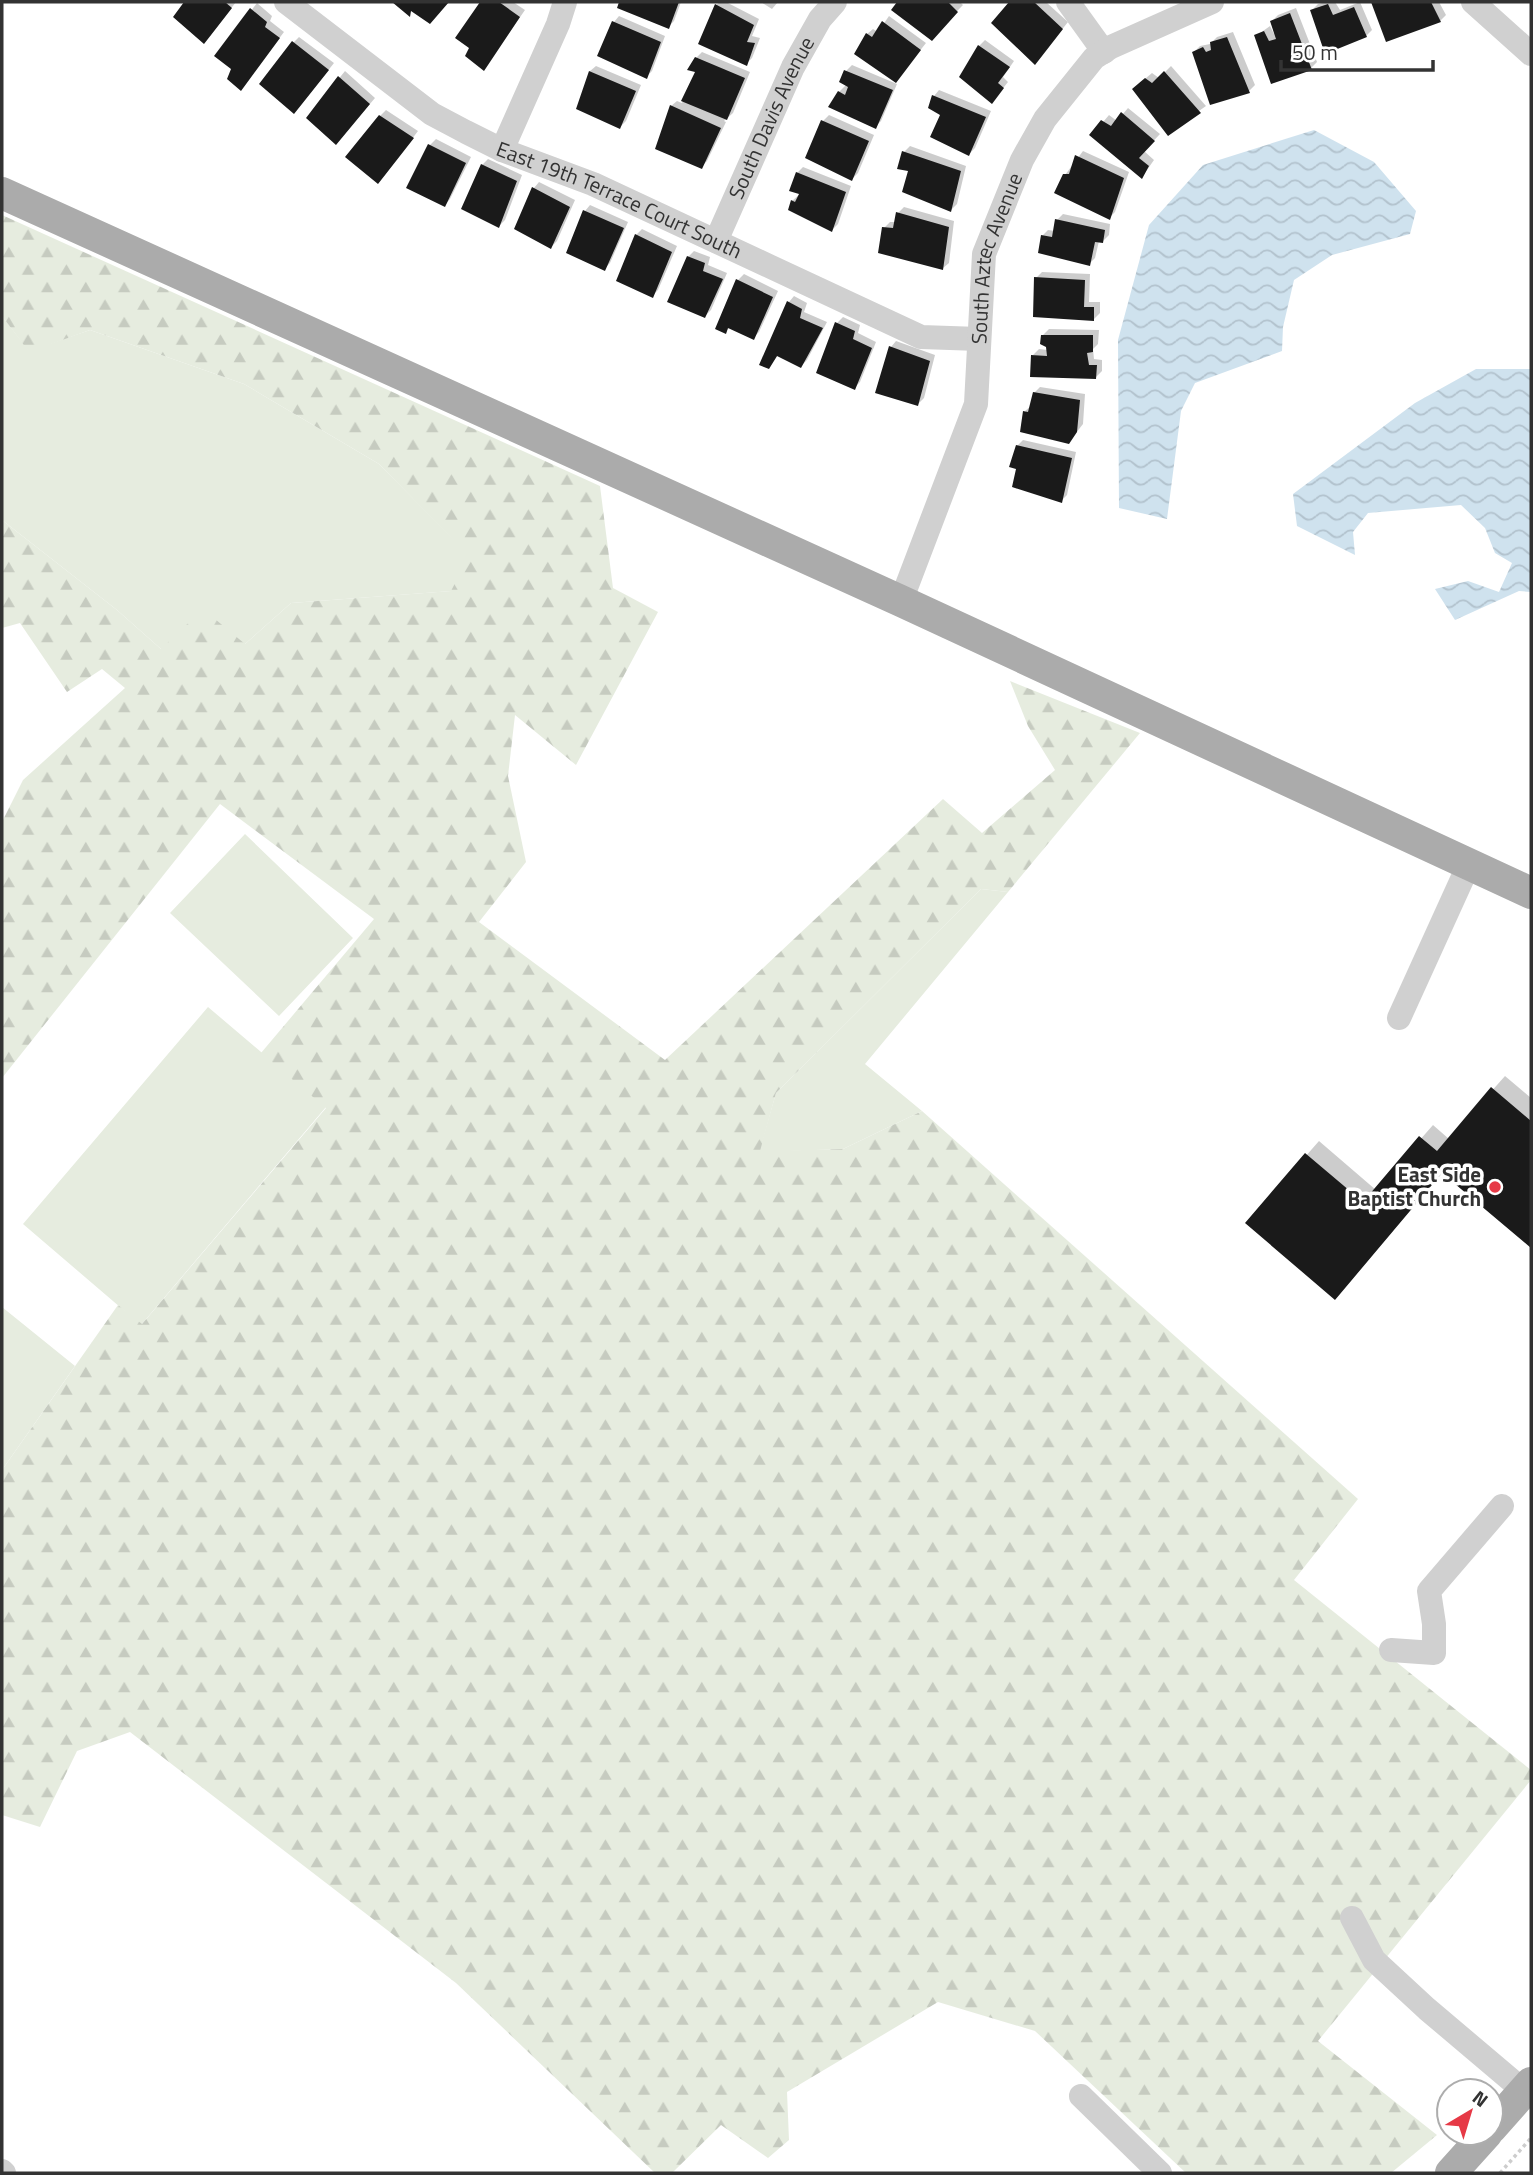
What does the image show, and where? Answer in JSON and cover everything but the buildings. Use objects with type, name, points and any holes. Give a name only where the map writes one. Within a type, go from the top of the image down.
[{"type":"main road","points":[[2,193],[901,601],[1531,893]]},
{"type":"main road","points":[[1505,2112],[1527,2087]]},
{"type":"main road","points":[[1451,2173],[1474,2147]]},
{"type":"street","name":"East 19th Terrace Court South","points":[[286,2],[432,114],[502,150],[593,184],[921,337],[979,339]]},
{"type":"street","points":[[502,150],[558,24],[565,2]]},
{"type":"street","name":"South Davis Avenue","points":[[716,241],[793,67],[820,19],[835,2]]},
{"type":"street","points":[[1068,2],[1104,52]]},
{"type":"street","name":"South Aztec Avenue","points":[[901,601],[976,404],[984,254],[1022,160],[1045,119],[1094,58],[1212,2]]},
{"type":"street","points":[[1473,2],[1531,54]]},
{"type":"street","points":[[1399,1018],[1469,864]]},
{"type":"street","points":[[1391,1650],[1434,1653],[1434,1624],[1429,1591],[1502,1506]]},
{"type":"street","points":[[1352,1918],[1374,1960],[1427,2009],[1527,2087]]},
{"type":"street","points":[[1081,2095],[1160,2173]]},
{"type":"path","points":[[1500,2173],[1531,2138]]},
{"type":"green space","points":[[2,215],[600,486],[613,588],[658,612],[576,765],[515,715],[508,776],[526,862],[479,922],[665,1060],[943,799],[982,833],[1055,770],[1028,726],[1010,681],[1140,733],[1008,892],[981,889],[776,1093],[760,1151],[843,1149],[922,1111],[1358,1499],[1294,1580],[1531,1770],[1531,1780],[1318,2041],[1435,2133],[1435,2137],[1391,2173],[1186,2173],[1035,2031],[938,2002],[787,2092],[789,2140],[768,2158],[721,2125],[672,2173],[655,2173],[456,1983],[130,1732],[77,1751],[40,1827],[2,1815],[2,1470],[118,1305],[142,1324],[326,1108],[261,1053],[374,919],[220,804],[2,1078],[2,822],[23,780],[125,688],[102,669],[67,692],[20,623],[2,628],[2,520],[117,610],[161,649],[203,609],[245,644],[291,603],[451,591],[469,556],[379,464],[244,384],[90,330],[29,352],[2,316]]},
{"type":"green space","points":[[2,316],[29,351],[90,330],[244,384],[379,464],[470,556],[452,591],[291,603],[245,644],[161,649],[117,610],[2,520]]},
{"type":"green space","points":[[245,834],[353,938],[279,1016],[170,913]]},
{"type":"green space","points":[[981,889],[1008,892],[865,1064],[922,1111],[843,1149],[759,1152],[776,1093]]},
{"type":"green space","points":[[208,1007],[326,1107],[141,1325],[23,1224]]},
{"type":"green space","points":[[2,1307],[75,1366],[2,1470]]},
{"type":"water","points":[[1314,130],[1374,162],[1416,211],[1410,234],[1332,255],[1294,280],[1283,327],[1282,351],[1195,383],[1181,411],[1167,519],[1119,508],[1118,340],[1149,225],[1203,165]]},
{"type":"water","points":[[1476,369],[1531,369],[1531,592],[1519,591],[1455,620],[1435,589],[1468,581],[1499,592],[1512,563],[1495,553],[1485,528],[1461,505],[1368,513],[1353,532],[1355,555],[1297,526],[1293,494],[1415,403]]},
{"type":"place","name":"East Side Baptist Church","points":[[1495,1187]]}]
